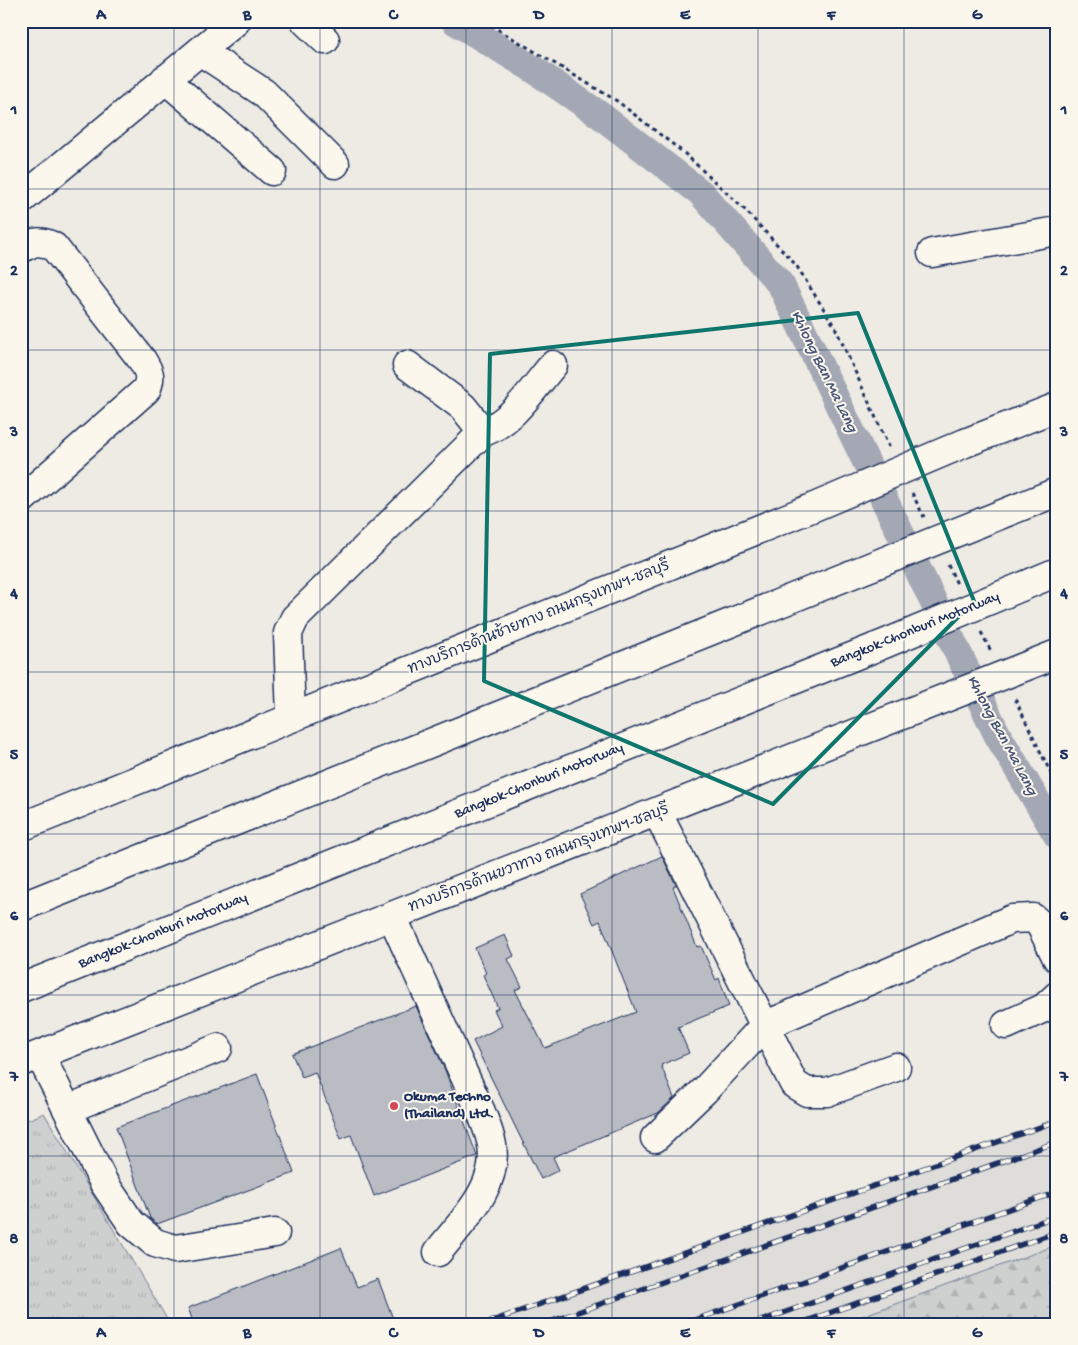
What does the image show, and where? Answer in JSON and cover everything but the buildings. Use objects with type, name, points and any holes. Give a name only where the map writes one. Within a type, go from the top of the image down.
[{"type":"main road","points":[[21,200],[236,21]]},
{"type":"main road","points":[[305,21],[325,40]]},
{"type":"main road","points":[[200,51],[264,93],[335,164]]},
{"type":"main road","points":[[166,79],[272,171]]},
{"type":"main road","points":[[932,253],[1057,231]]},
{"type":"main road","points":[[21,249],[35,242],[46,242],[54,247],[142,360],[149,371],[150,381],[146,390],[21,500]]},
{"type":"main road","points":[[291,718],[288,633],[296,618],[483,432],[496,428],[504,421],[553,364]]},
{"type":"main road","points":[[407,365],[463,406],[483,432]]},
{"type":"main road","name":"ทางบริการด้านซ้ายทาง ถนนกรุงเทพฯ-ชลบุรี","points":[[21,827],[1057,407]]},
{"type":"main road","points":[[21,907],[1057,492]]},
{"type":"main road","name":"Bangkok-Chonburi Motorway","points":[[21,988],[884,644],[1045,577]]},
{"type":"main road","name":"ทางบริการด้านขวาทาง ถนนกรุงเทพฯ-ชลบุรี","points":[[30,1058],[1057,654]]},
{"type":"main road","points":[[657,812],[794,1084],[807,1092],[827,1092],[896,1066]]},
{"type":"main road","points":[[392,916],[481,1112],[492,1145],[492,1172],[481,1196],[438,1252]]},
{"type":"main road","points":[[655,1138],[712,1083],[764,1026],[1012,919],[1033,918],[1040,924],[1057,958]]},
{"type":"main road","points":[[1006,1025],[1044,1008],[1057,996]]},
{"type":"main road","points":[[68,1109],[218,1048]]},
{"type":"main road","points":[[30,1058],[68,1109],[104,1183],[131,1223],[155,1243],[175,1249],[275,1233]]},
{"type":"path","points":[[484,21],[617,101],[684,153],[745,210],[796,265],[835,327],[892,453]]},
{"type":"path","points":[[910,488],[927,523]]},
{"type":"path","points":[[944,558],[958,584]]},
{"type":"path","points":[[980,628],[993,654]]},
{"type":"path","points":[[1015,698],[1057,786]]},
{"type":"highlighted area","points":[[858,313],[974,601],[773,804],[484,681],[490,354]]},
{"type":"shaded area","points":[[1057,1119],[1057,1245],[840,1324],[473,1324]]},
{"type":"green space","points":[[44,1113],[170,1324],[21,1324],[21,1123]]},
{"type":"green space","points":[[1057,1245],[1057,1324],[840,1324]]},
{"type":"waterway","name":"Khlong Ban Ma Lang","points":[[455,21],[533,69],[600,115],[701,193],[781,285],[997,734],[1057,835]]},
{"type":"railway","points":[[484,1324],[1057,1121]]},
{"type":"railway","points":[[544,1324],[1057,1142]]},
{"type":"railway","points":[[683,1324],[1057,1192]]},
{"type":"railway","points":[[752,1324],[1057,1216]]},
{"type":"railway","points":[[798,1324],[1057,1232]]},
{"type":"place","name":"Okuma Techno (Thailand) Ltd.","points":[[394,1106]]}]
